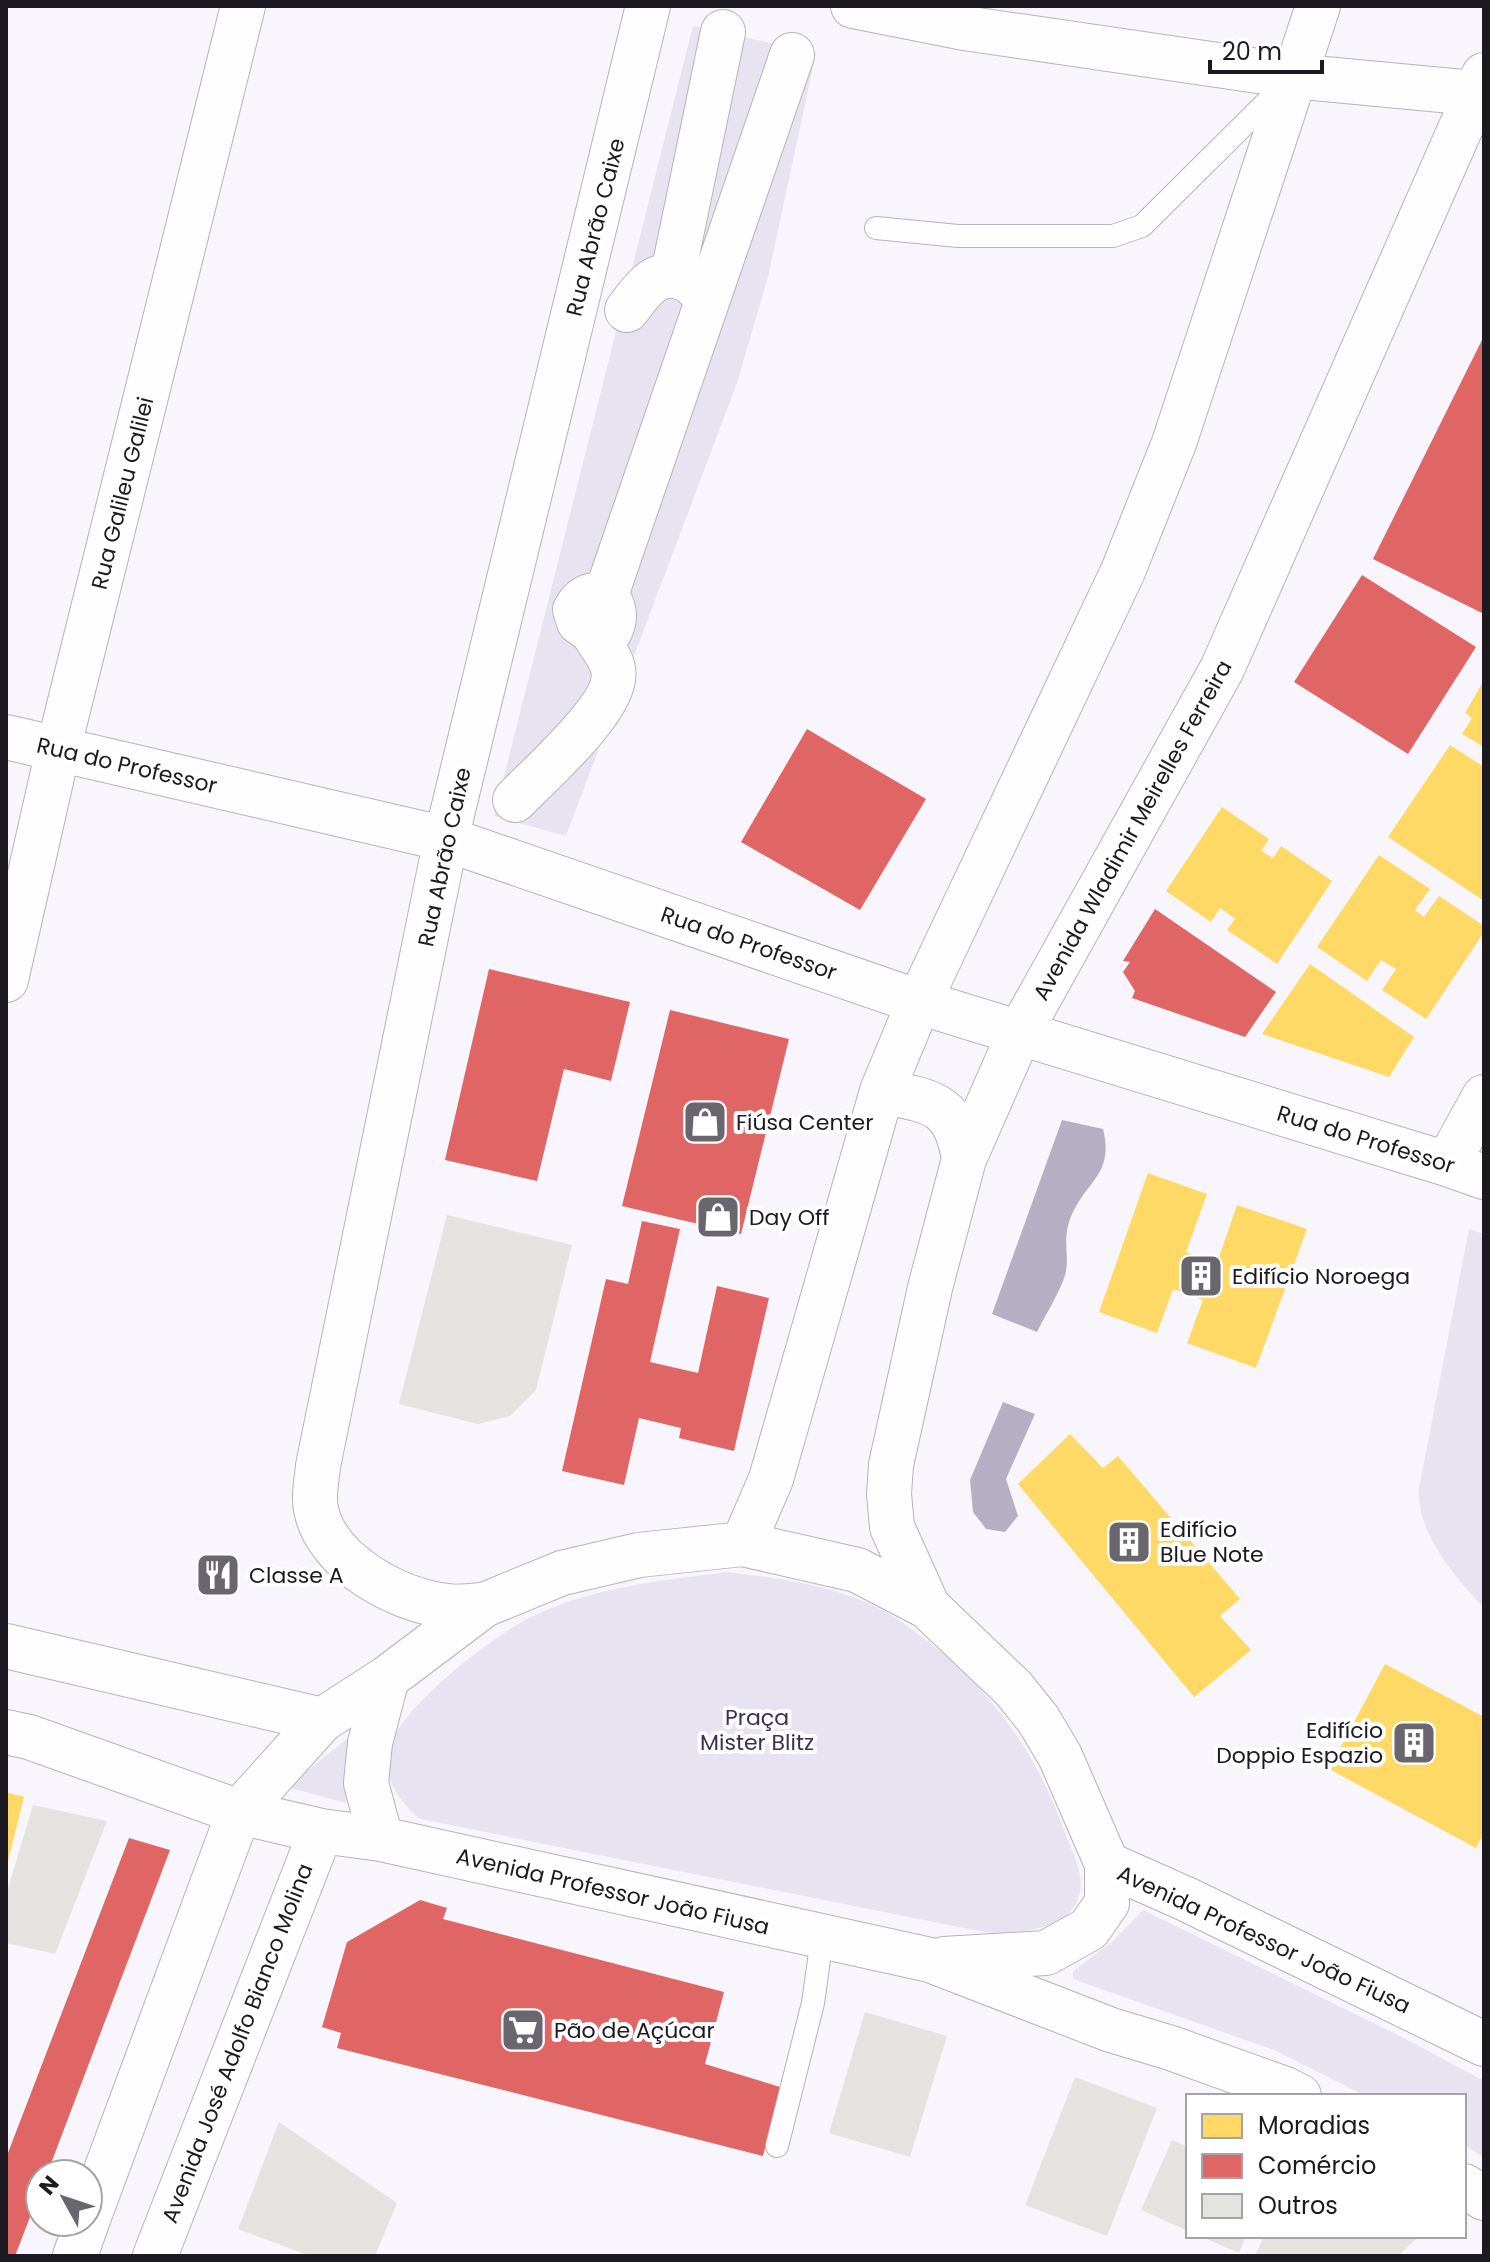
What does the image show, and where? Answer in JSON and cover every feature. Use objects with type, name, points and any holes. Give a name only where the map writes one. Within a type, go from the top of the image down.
[{"type":"main road","name":"Rua Galileu Galilei","points":[[6,980],[58,750],[243,6]]},
{"type":"main road","name":"Rua Abrão Caixe","points":[[484,1605],[448,1606],[412,1597],[368,1578],[328,1543],[315,1508],[318,1466],[446,839],[648,6]]},
{"type":"main road","points":[[853,6],[964,28],[1293,76],[1482,87]]},
{"type":"main road","points":[[743,1544],[771,1479],[882,1091],[919,1002],[1123,571],[1174,443],[1318,6]]},
{"type":"main road","points":[[673,274],[723,32]]},
{"type":"main road","points":[[515,800],[595,717],[612,687],[613,669],[599,613],[792,55]]},
{"type":"main road","name":"Avenida Wladimir Meirelles Ferreira","points":[[928,1607],[892,1527],[889,1494],[891,1465],[930,1288],[964,1159],[1020,1032],[1222,669],[1482,87]]},
{"type":"main road","points":[[627,310],[648,283],[657,277],[673,274],[692,282],[699,290],[699,326]]},
{"type":"main road","name":"Rua do Professor","points":[[6,737],[446,839],[919,1002],[1466,1170]]},
{"type":"main road","points":[[882,1091],[919,1099],[947,1112],[960,1136],[964,1159]]},
{"type":"main road","points":[[1466,1170],[1484,1097]]},
{"type":"main road","name":"Avenida Professor João Fiusa","points":[[239,1812],[322,1720],[387,1678],[484,1605],[562,1573],[608,1562],[639,1555],[743,1544],[857,1570],[928,1607],[1013,1688],[1038,1719],[1060,1756],[1107,1864],[1186,1899],[1484,2044]]},
{"type":"main road","points":[[6,1646],[322,1720]]},
{"type":"main road","points":[[381,1839],[366,1783],[370,1743],[387,1678]]},
{"type":"main road","name":"Avenida Professor João Fiusa","points":[[6,1732],[29,1737],[239,1812],[321,1831],[381,1839],[930,1960],[1111,2030],[1171,2048],[1295,2094]]},
{"type":"main road","points":[[104,2178],[239,1812]]},
{"type":"main road","name":"Avenida José Adolfo Bianco Molina","points":[[155,2256],[321,1831]]},
{"type":"main road","points":[[930,1960],[1046,1953],[1089,1929],[1107,1903],[1107,1864]]},
{"type":"main road","points":[[1466,2187],[1484,2198]]},
{"type":"lane","points":[[876,228],[958,236],[1113,236],[1142,226],[1293,76]]},
{"type":"lane","points":[[777,2146],[813,2003],[822,1938]]},
{"type":"green space","points":[[693,26],[816,53],[768,277],[737,383],[566,836],[494,816]]},
{"type":"green space","points":[[1469,1229],[1484,1234],[1484,1608],[1450,1568],[1431,1538],[1420,1505],[1419,1488]]},
{"type":"green space","name":"Praça Mister Blitz","points":[[727,1572],[817,1586],[881,1609],[935,1647],[968,1676],[1013,1731],[1051,1799],[1080,1874],[1079,1896],[1073,1908],[1064,1917],[1039,1928],[984,1932],[420,1819],[400,1799],[390,1781],[386,1762],[395,1734],[428,1694],[498,1637],[537,1614],[584,1597],[630,1586]]},
{"type":"green space","points":[[348,1738],[346,1803],[287,1787]]},
{"type":"green space","points":[[1143,1910],[1402,2037],[1484,2081],[1484,2157],[1466,2146],[1466,2094],[1362,2094],[1274,2050],[1073,1979],[1073,1971],[1112,1942]]},
{"type":"shaded area","points":[[1062,1120],[1103,1129],[1105,1158],[1069,1222],[1064,1277],[1037,1332],[992,1314]]},
{"type":"shaded area","points":[[1003,1402],[1035,1414],[1006,1479],[1018,1516],[1005,1532],[986,1529],[973,1512],[970,1480]]},
{"type":"building: Moradias","points":[[1484,680],[1484,747],[1462,734],[1472,718],[1465,713]]},
{"type":"building: Moradias","points":[[1450,745],[1484,767],[1484,901],[1388,837]]},
{"type":"building: Moradias","points":[[1222,807],[1269,839],[1261,851],[1273,858],[1281,846],[1332,881],[1277,964],[1227,930],[1235,919],[1220,908],[1211,922],[1166,891]]},
{"type":"building: Moradias","points":[[1379,855],[1430,889],[1415,910],[1424,917],[1439,896],[1484,926],[1484,932],[1426,1019],[1382,990],[1396,969],[1381,960],[1367,981],[1317,947]]},
{"type":"building: Moradias","points":[[1310,964],[1414,1037],[1389,1077],[1262,1034]]},
{"type":"building: Moradias","name":"Edifício Noroega","points":[[1148,1173],[1207,1194],[1186,1252],[1217,1263],[1237,1205],[1307,1229],[1256,1368],[1187,1343],[1203,1300],[1173,1289],[1157,1333],[1099,1312]]},
{"type":"building: Moradias","name":"Edifício Blue Note","points":[[1070,1434],[1103,1468],[1118,1456],[1240,1599],[1220,1616],[1251,1650],[1194,1697],[1018,1484]]},
{"type":"building: Moradias","name":"Edifício Doppio Espazio","points":[[1385,1664],[1484,1717],[1484,1833],[1476,1848],[1329,1769]]},
{"type":"building: Moradias","points":[[6,1792],[24,1797],[7,1865],[6,1865]]},
{"type":"building: Comércio","points":[[1484,336],[1484,614],[1373,559]]},
{"type":"building: Comércio","points":[[1362,575],[1476,647],[1408,754],[1294,682]]},
{"type":"building: Comércio","points":[[807,729],[926,799],[860,910],[741,842]]},
{"type":"building: Comércio","points":[[1155,909],[1276,992],[1245,1037],[1132,998],[1135,991],[1123,972],[1130,962],[1123,961]]},
{"type":"building: Comércio","points":[[489,969],[630,1002],[611,1081],[564,1069],[537,1181],[445,1160]]},
{"type":"building: Comércio","name":"Fiúsa Center","points":[[670,1010],[789,1039],[741,1234],[622,1206]]},
{"type":"building: Comércio","points":[[642,1221],[680,1229],[650,1362],[698,1373],[717,1286],[769,1298],[734,1451],[679,1438],[681,1428],[639,1418],[624,1485],[562,1471],[606,1279],[628,1284]]},
{"type":"building: Comércio","points":[[129,1838],[170,1850],[53,2158],[24,2158],[24,2233],[15,2256],[6,2256],[6,2158]]},
{"type":"building: Comércio","name":"Pão de Açúcar","points":[[420,1900],[447,1908],[443,1919],[724,1992],[705,2064],[780,2087],[763,2156],[337,2048],[341,2033],[322,2027],[347,1942]]},
{"type":"building: Outros","points":[[447,1215],[572,1245],[536,1390],[510,1416],[478,1424],[399,1404]]},
{"type":"building: Outros","points":[[33,1805],[107,1821],[55,1954],[6,1943],[6,1895]]},
{"type":"building: Outros","points":[[865,2012],[947,2036],[910,2157],[829,2133]]},
{"type":"building: Outros","points":[[1075,2077],[1157,2108],[1107,2236],[1025,2205]]},
{"type":"building: Outros","points":[[279,2122],[397,2203],[375,2256],[310,2256],[238,2229]]},
{"type":"building: Outros","points":[[1172,2140],[1186,2146],[1186,2230],[1141,2210]]},
{"type":"building: Outros","points":[[1205,2238],[1245,2238],[1239,2253]]},
{"type":"building: Outros","points":[[1263,2238],[1417,2238],[1398,2256],[1255,2256]]},
{"type":"place","name":"Fiúsa Center","points":[[705,1122]]},
{"type":"place","name":"Day Off","points":[[718,1217]]},
{"type":"place","name":"Edifício Noroega","points":[[1201,1276]]},
{"type":"place","name":"Edifício Blue Note","points":[[1129,1542]]},
{"type":"place","name":"Classe A","points":[[218,1575]]},
{"type":"place","name":"Edifício Doppio Espazio","points":[[1414,1743]]},
{"type":"place","name":"Pão de Açúcar","points":[[523,2030]]}]
